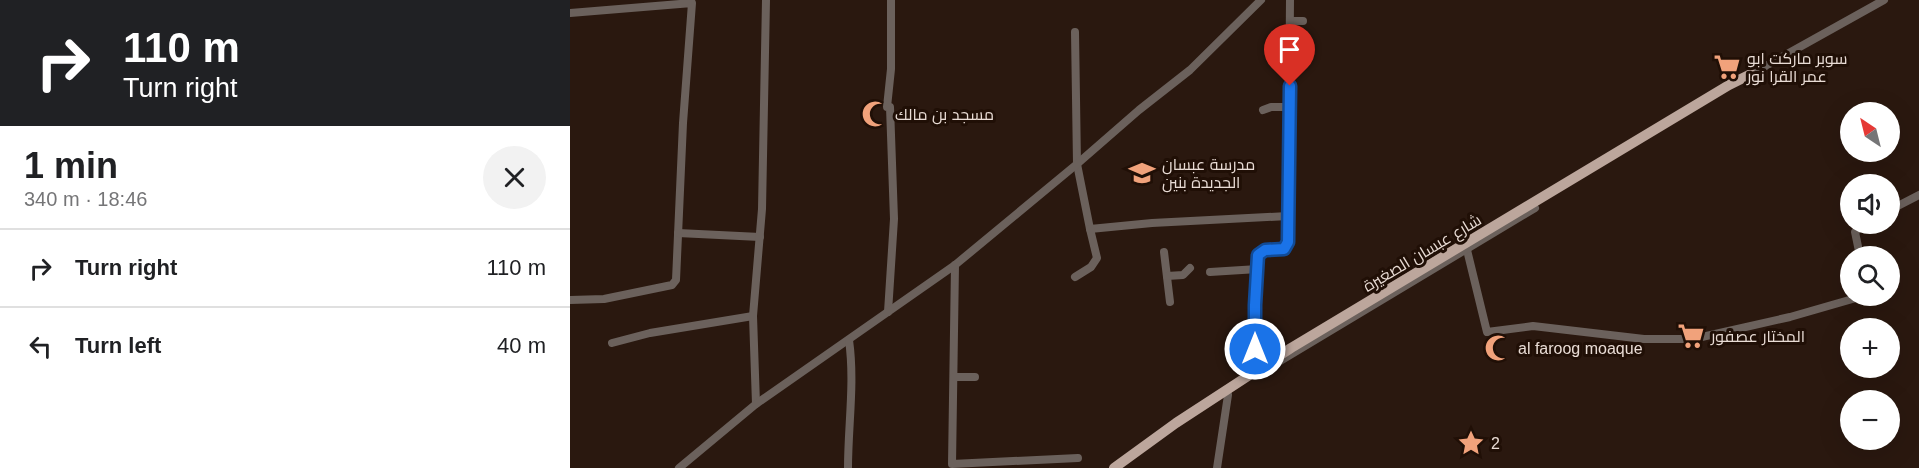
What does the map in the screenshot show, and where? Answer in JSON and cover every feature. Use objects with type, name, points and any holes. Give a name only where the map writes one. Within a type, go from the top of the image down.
[{"type":"main road","name":"شارع عبسان الصغيرة","points":[[1114,468],[1160,433],[1729,85],[1751,74]]},
{"type":"street","points":[[756,404],[753,316],[762,197],[766,0]]},
{"type":"street","points":[[888,312],[894,219],[891,107],[887,107],[891,69],[891,0]]},
{"type":"street","points":[[679,468],[756,404],[955,264],[1077,164],[1138,110],[1190,70],[1261,0]]},
{"type":"street","points":[[1255,375],[1258,258],[1261,252],[1281,250],[1287,245],[1290,0]]},
{"type":"street","name":"شارع عبسان الصغيرة","points":[[1120,468],[1180,424],[1228,395],[1255,375],[1467,250],[1751,74],[1884,0]]},
{"type":"street","points":[[570,13],[692,3],[683,123],[676,280],[672,285],[604,299],[570,300]]},
{"type":"street","points":[[1290,21],[1303,21]]},
{"type":"street","points":[[1075,32],[1077,164],[1097,258],[1095,263],[1075,278]]},
{"type":"street","points":[[1271,40],[1290,40]]},
{"type":"street","points":[[1263,110],[1270,107],[1290,107]]},
{"type":"street","points":[[1900,205],[1919,195]]},
{"type":"street","points":[[1090,229],[1152,223],[1287,216]]},
{"type":"street","points":[[678,233],[760,237]]},
{"type":"street","points":[[1467,250],[1487,332],[1533,326],[1644,339],[1693,339],[1790,317],[1840,303]]},
{"type":"street","points":[[1164,252],[1170,302]]},
{"type":"street","points":[[955,264],[952,464],[1078,458]]},
{"type":"street","points":[[1167,276],[1183,275],[1190,268]]},
{"type":"street","points":[[1210,272],[1258,269]]},
{"type":"street","points":[[612,343],[650,333],[753,316]]},
{"type":"street","points":[[848,468],[852,402],[849,340]]},
{"type":"street","points":[[954,377],[975,377]]},
{"type":"street","points":[[1217,468],[1228,395]]},
{"type":"place","name":"سوبر ماركت ابو عمر القرا نور","points":[[1727,67]]},
{"type":"place","name":"مسجد بن مالك","points":[[875,114]]},
{"type":"place","name":"مدرسة عبسان الجديدة بنين","points":[[1142,173]]},
{"type":"place","name":"المختار عصفور","points":[[1691,336]]},
{"type":"place","name":"al faroog moaque","points":[[1498,348]]},
{"type":"place","name":"2","points":[[1471,443]]},
{"type":"route","points":[[1255,349],[1258,255],[1265,250],[1284,249],[1289,237],[1287,216],[1290,86]]}]
